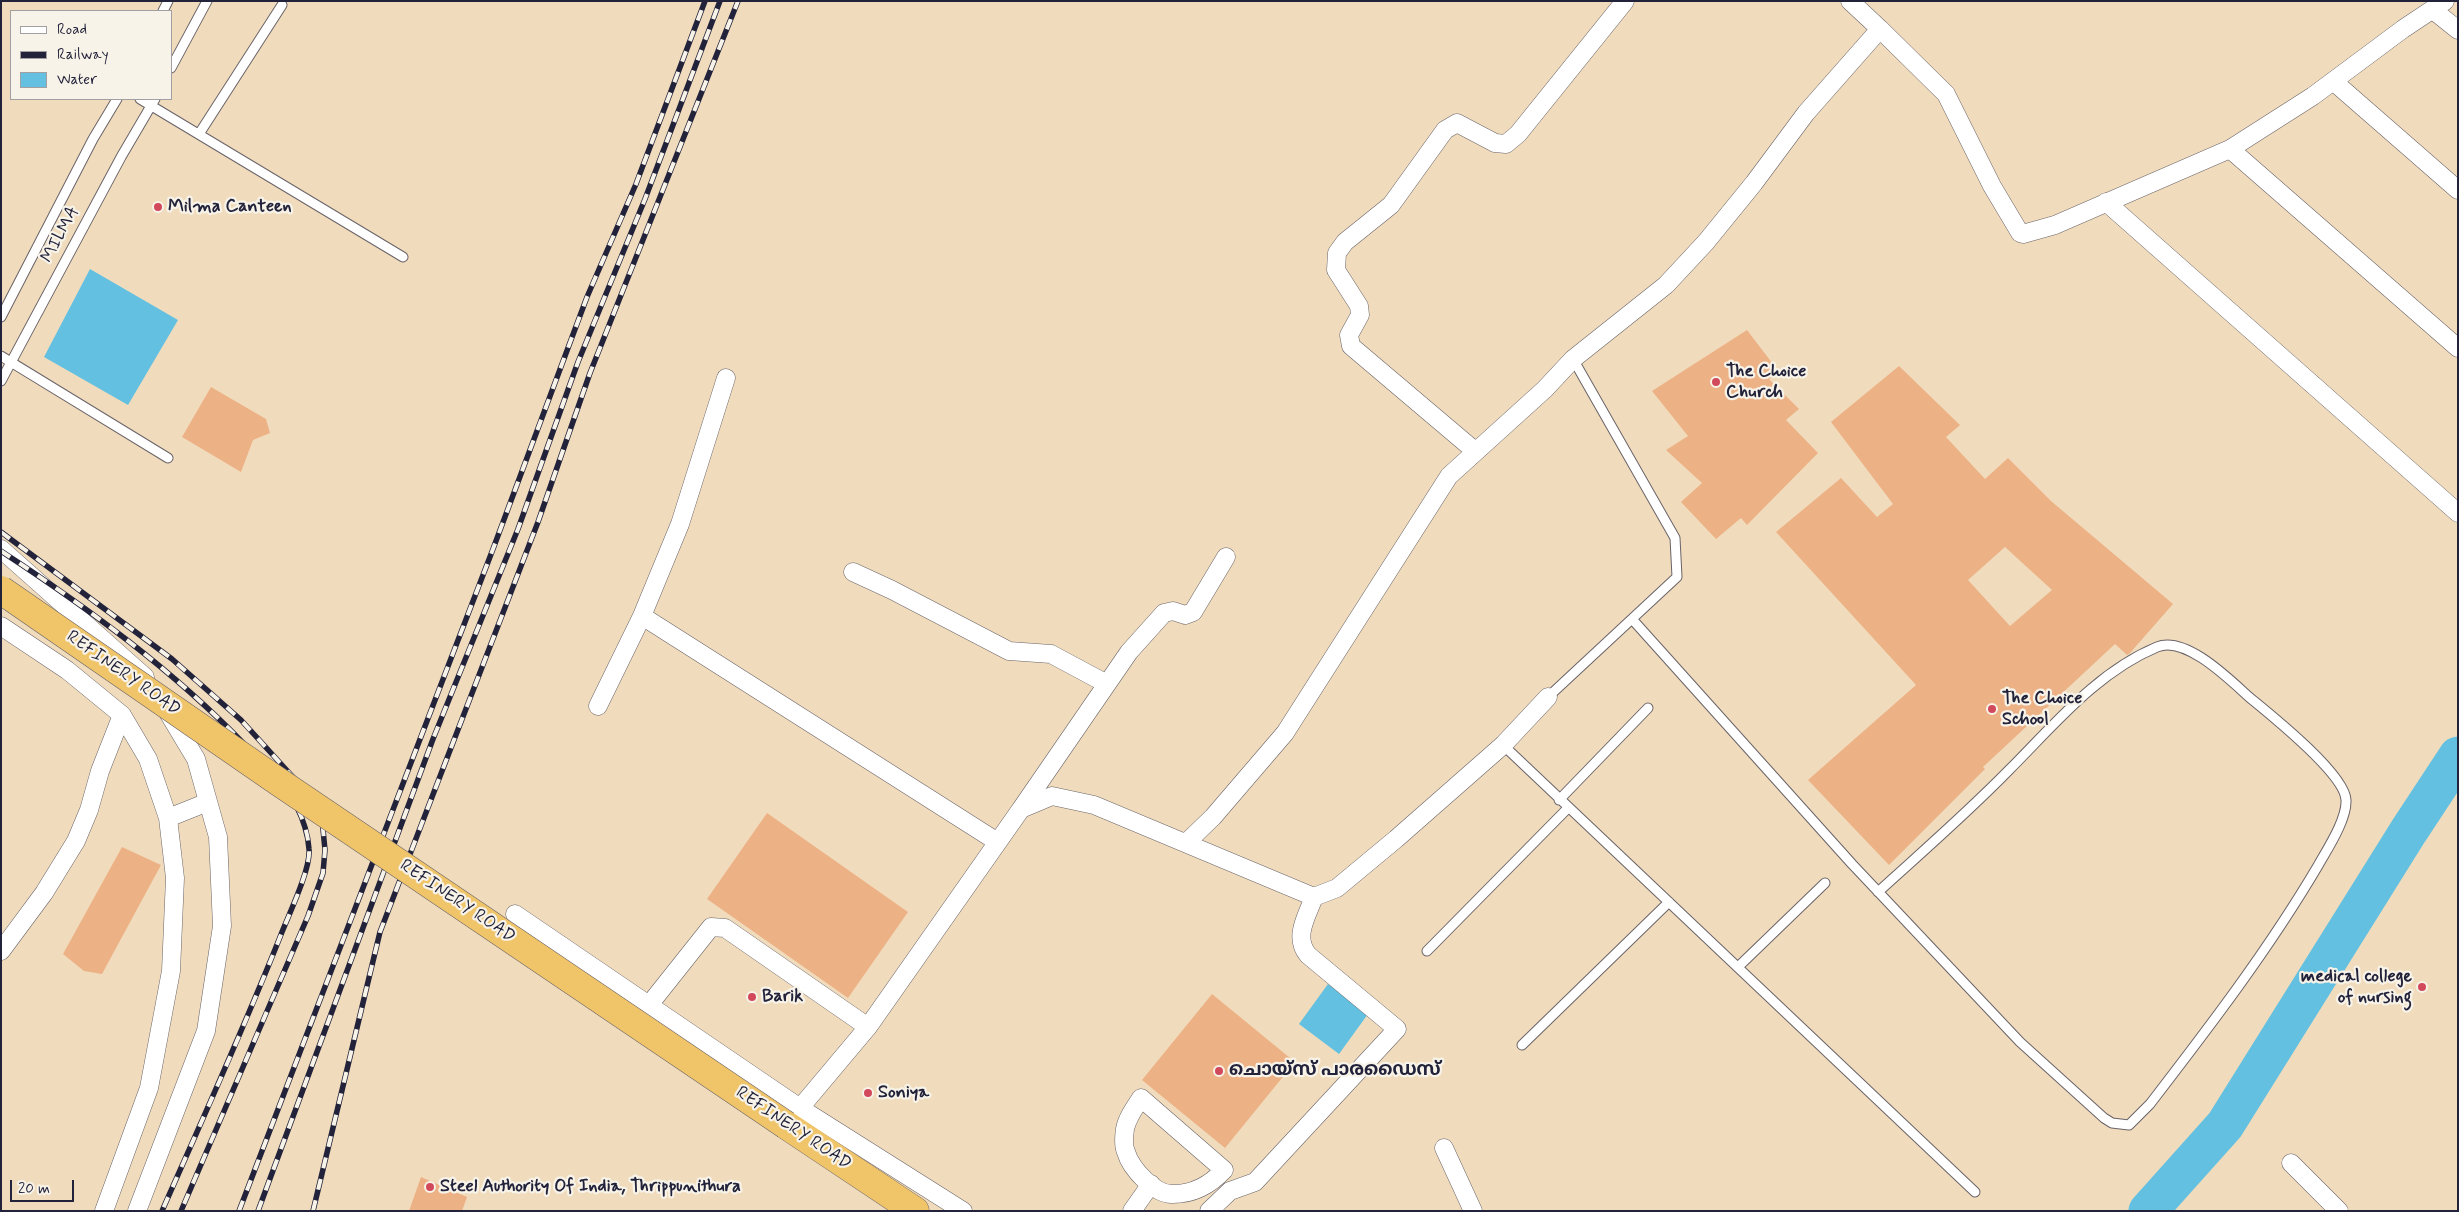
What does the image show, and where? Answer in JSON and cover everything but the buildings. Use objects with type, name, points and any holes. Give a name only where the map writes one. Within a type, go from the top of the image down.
[{"type":"highway","name":"REFINERY ROAD","points":[[1,590],[292,790],[916,1211]]},
{"type":"street","points":[[1475,451],[1351,346],[1349,335],[1360,315],[1359,306],[1336,270],[1337,253],[1346,242],[1391,205],[1445,130],[1457,123],[1495,143],[1506,144],[1518,134],[1625,1]]},
{"type":"street","points":[[1850,1],[1946,94],[1992,186],[2020,233],[2028,234],[2054,225],[2230,148],[2273,123],[2403,29],[2439,6],[2458,30]]},
{"type":"street","points":[[1186,843],[1213,817],[1285,733],[1449,476],[1545,389],[1573,359],[1666,285],[1706,242],[1754,183],[1806,113],[1880,29]]},
{"type":"street","points":[[2333,81],[2458,190]]},
{"type":"street","points":[[2230,148],[2458,348]]},
{"type":"street","points":[[2106,202],[2458,513]]},
{"type":"street","points":[[598,706],[642,616],[680,524],[726,378]]},
{"type":"street","points":[[1,549],[146,677],[196,759],[218,837],[222,926],[206,1031],[137,1211]]},
{"type":"street","points":[[800,1108],[868,1027],[1129,652],[1164,613],[1173,611],[1185,615],[1193,612],[1226,557]]},
{"type":"street","points":[[853,572],[892,590],[1009,651],[1051,654],[1107,684]]},
{"type":"street","points":[[642,616],[996,841]]},
{"type":"street","points":[[1,626],[67,670],[122,715],[148,758],[168,818],[175,878],[171,971],[149,1088],[104,1211]]},
{"type":"street","points":[[1021,809],[1052,796],[1094,805],[1314,896],[1337,888],[1503,745],[1548,697]]},
{"type":"street","points":[[1,951],[44,893],[76,841],[89,810],[100,771],[122,715]]},
{"type":"street","points":[[168,818],[208,802]]},
{"type":"street","points":[[1210,1211],[1230,1191],[1255,1182],[1398,1029],[1308,955],[1302,947],[1300,938],[1302,926],[1314,896]]},
{"type":"street","points":[[515,914],[800,1108],[963,1211]]},
{"type":"street","points":[[649,1005],[711,927],[725,928],[868,1027]]},
{"type":"street","points":[[1141,1098],[1224,1170],[1214,1181],[1189,1192],[1164,1193],[1151,1184],[1130,1161],[1125,1152],[1125,1128],[1141,1098]]},
{"type":"street","points":[[1444,1148],[1473,1211]]},
{"type":"street","points":[[2291,1163],[2339,1211]]},
{"type":"street","points":[[1132,1211],[1151,1184]]},
{"type":"lane","points":[[172,66],[207,1]]},
{"type":"lane","points":[[199,134],[282,4]]},
{"type":"lane","name":"MILMA","points":[[1,317],[93,139],[116,100]]},
{"type":"lane","points":[[153,102],[199,134],[403,257]]},
{"type":"lane","name":"MILMA","points":[[1,381],[121,157],[153,102]]},
{"type":"lane","points":[[1,356],[168,458]]},
{"type":"lane","points":[[1548,697],[1677,577],[1675,538],[1573,359]]},
{"type":"lane","points":[[1632,619],[1878,892],[2020,1042],[2104,1118],[2116,1124],[2129,1125],[2150,1104],[2265,952],[2331,842],[2343,815],[2346,800],[2342,784],[2324,764],[2218,670],[2179,645],[2160,645],[2119,667],[2094,686],[1971,807],[1878,892]]},
{"type":"lane","points":[[1559,800],[1648,708]]},
{"type":"lane","points":[[1503,745],[1975,1192]]},
{"type":"lane","points":[[1427,951],[1568,808]]},
{"type":"lane","points":[[1738,967],[1825,883]]},
{"type":"lane","points":[[1522,1045],[1669,902]]},
{"type":"water","points":[[90,269],[178,320],[128,405],[44,357]]},
{"type":"water","points":[[1328,984],[1368,1014],[1339,1054],[1299,1024]]},
{"type":"waterway","points":[[2148,1211],[2225,1125],[2408,832],[2458,756]]},
{"type":"railway","points":[[239,1211],[493,549],[587,297],[636,184],[705,1]]},
{"type":"railway","points":[[258,1211],[433,739],[518,529],[578,362],[645,199],[720,1]]},
{"type":"railway","points":[[313,1211],[380,932],[538,522],[590,373],[738,1]]},
{"type":"railway","points":[[1,532],[172,659],[241,720],[312,798],[322,819],[325,850],[323,873],[308,916],[181,1211]]},
{"type":"railway","points":[[1,551],[129,641],[189,691],[279,781],[296,805],[306,832],[309,857],[299,890],[239,1037],[162,1211]]},
{"type":"place","name":"Milma Canteen","points":[[158,207]]},
{"type":"place","name":"The Choice Church","points":[[1716,382]]},
{"type":"place","name":"The Choice School","points":[[1992,709]]},
{"type":"place","name":"medical college of nursing","points":[[2422,987]]},
{"type":"place","name":"Barik","points":[[752,997]]},
{"type":"place","name":"ചൊയ്സ് പാരഡൈസ്","points":[[1219,1071]]},
{"type":"place","name":"Soniya","points":[[868,1093]]},
{"type":"place","name":"Steel Authority Of India, Thrippunithura","points":[[430,1187]]}]
